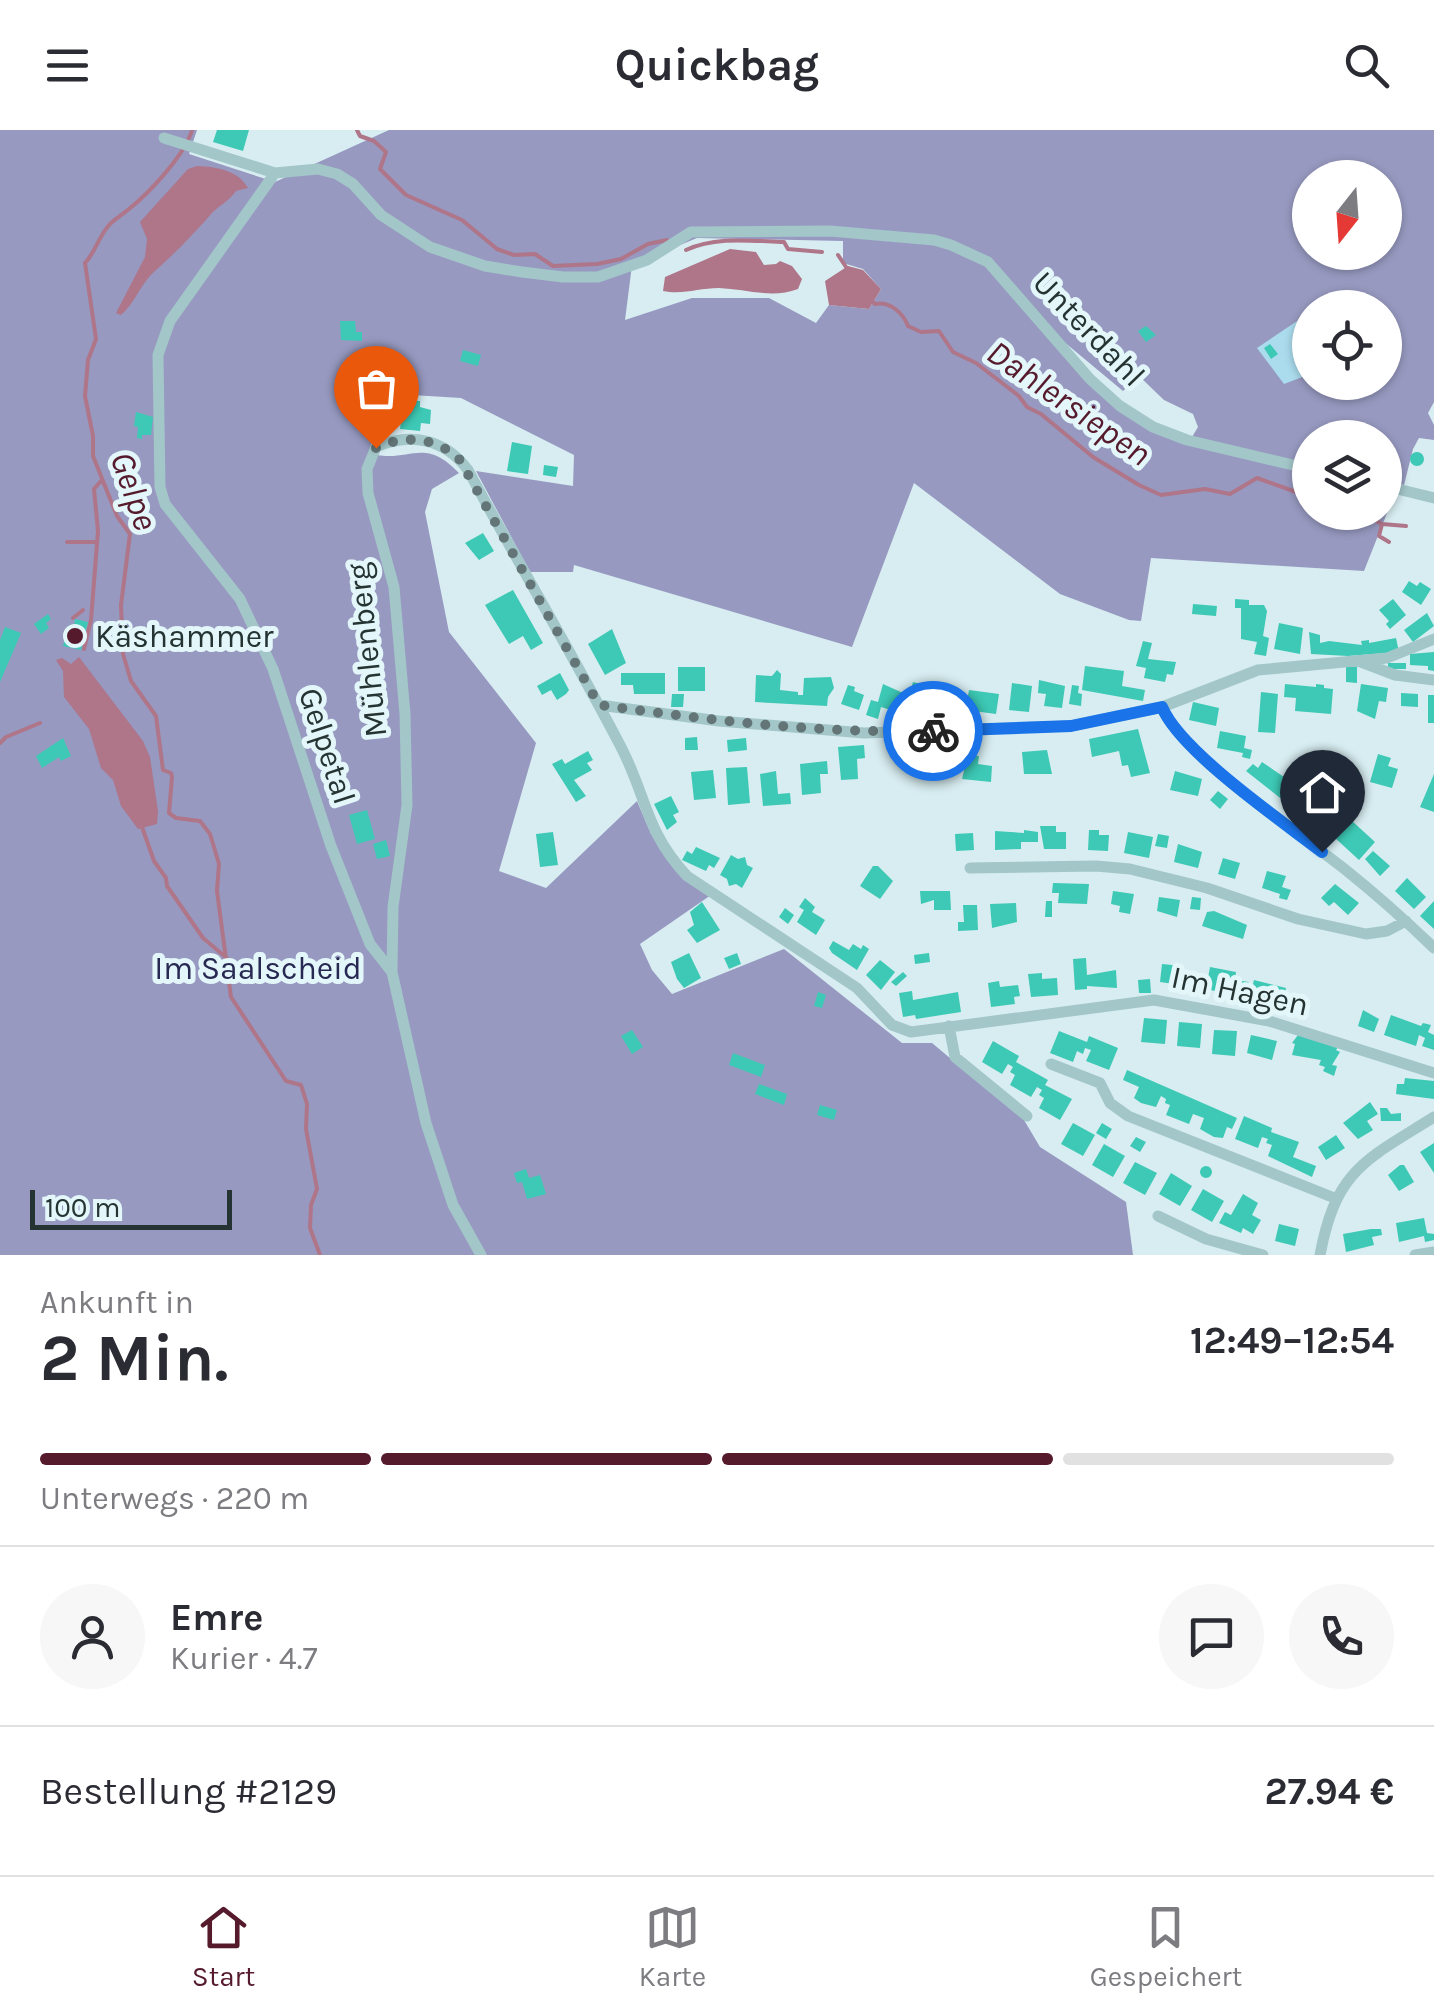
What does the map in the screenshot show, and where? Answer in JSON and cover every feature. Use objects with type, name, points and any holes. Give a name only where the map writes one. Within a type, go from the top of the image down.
[{"type":"street","points":[[164,138],[275,173]]},
{"type":"street","name":"Unterdahl","points":[[275,173],[318,169],[337,174],[353,184],[381,215],[430,247],[485,266],[563,278],[598,277],[626,270],[691,232],[830,231],[952,245],[988,262],[1090,379],[1120,406],[1153,427],[1187,440],[1292,464]]},
{"type":"street","name":"Gelpetal","points":[[275,173],[170,321],[158,355],[160,487],[165,504],[240,598],[273,669],[330,846],[370,944],[392,972],[426,1123],[453,1205],[481,1255]]},
{"type":"street","name":"Mühlenberg","points":[[392,972],[394,907],[408,805],[394,586],[368,493],[367,470],[376,448],[406,439],[434,442],[458,457],[626,756],[652,831],[670,858],[687,876],[857,988],[892,1025],[911,1032]]},
{"type":"street","points":[[1402,490],[1434,498]]},
{"type":"street","points":[[599,705],[719,721],[864,733],[1071,726],[1162,707],[1258,670],[1400,655],[1434,638]]},
{"type":"street","points":[[1359,661],[1396,676],[1434,680]]},
{"type":"street","points":[[1162,707],[1169,724],[1181,737],[1434,948]]},
{"type":"street","points":[[970,868],[1130,869],[1206,888],[1298,919],[1366,934],[1387,931],[1406,922]]},
{"type":"street","name":"Im Hagen","points":[[911,1032],[1154,1000],[1269,1021],[1434,1073]]},
{"type":"street","points":[[949,1026],[954,1057],[1028,1116]]},
{"type":"street","points":[[1050,1064],[1100,1083],[1110,1102],[1128,1116],[1337,1200]]},
{"type":"street","points":[[1320,1255],[1326,1227],[1348,1178],[1361,1164],[1434,1118]]},
{"type":"street","points":[[1158,1216],[1206,1240],[1263,1255]]},
{"type":"street","points":[[1415,1255],[1434,1252]]},
{"type":"green space","name":"Im Saalscheid","points":[[0,130],[197,130],[189,154],[275,182],[389,130],[1434,130],[1434,402],[1428,413],[1434,425],[1434,440],[1419,438],[1404,485],[1402,420],[1292,420],[1292,530],[1380,530],[1364,571],[1151,558],[1141,621],[1129,620],[1060,594],[914,483],[852,647],[574,565],[573,572],[530,572],[476,471],[573,486],[574,455],[461,398],[379,393],[382,437],[377,455],[427,453],[459,473],[432,489],[425,512],[449,632],[536,743],[499,871],[546,888],[637,801],[651,834],[711,895],[640,944],[652,970],[672,994],[784,949],[902,1043],[932,1043],[1024,1120],[1040,1147],[1126,1202],[1133,1255],[0,1255]],"holes":[[[697,238],[843,241],[843,263],[863,269],[881,289],[869,309],[829,305],[816,323],[769,298],[692,298],[625,320],[632,265]],[[1063,341],[1123,391],[1139,376],[1164,400],[1193,414],[1198,427],[1189,442],[1120,406]]]},
{"type":"sand","points":[[1292,324],[1292,381],[1284,384],[1257,348]]},
{"type":"shaded area","points":[[197,166],[233,173],[248,188],[236,191],[212,213],[150,276],[126,310],[121,315],[116,313],[145,257],[147,239],[140,222],[188,169]]},
{"type":"shaded area","points":[[730,249],[756,252],[764,265],[780,261],[792,266],[802,279],[798,289],[778,293],[719,288],[663,291],[665,277]]},
{"type":"shaded area","points":[[848,266],[863,270],[881,289],[869,309],[829,305],[825,281]]},
{"type":"shaded area","points":[[79,657],[143,741],[150,757],[157,824],[138,829],[121,806],[113,780],[101,768],[89,729],[64,697],[63,671],[56,660],[62,658],[71,664]]},
{"type":"building","points":[[217,130],[249,130],[243,151],[213,142]]},
{"type":"building","points":[[340,321],[355,321],[362,341],[341,340]]},
{"type":"building","points":[[1146,326],[1156,335],[1146,342],[1138,331]]},
{"type":"building","points":[[1270,344],[1278,354],[1271,359],[1264,348]]},
{"type":"building","points":[[463,350],[481,355],[478,366],[460,361]]},
{"type":"building","points":[[407,400],[420,401],[420,407],[431,410],[430,424],[421,423],[420,431],[400,429],[401,421],[391,421],[393,406],[406,408]]},
{"type":"building","points":[[136,412],[153,417],[151,435],[142,435],[142,439],[137,438],[138,427],[134,426]]},
{"type":"building","points":[[512,442],[532,446],[528,474],[507,471]]},
{"type":"building","points":[[1417,452],[1424,459],[1417,466],[1410,459]]},
{"type":"building","points":[[544,465],[558,467],[556,477],[543,475]]},
{"type":"building","points":[[483,533],[494,551],[479,560],[465,543]]},
{"type":"building","points":[[1409,581],[1431,589],[1421,605],[1402,592]]},
{"type":"building","points":[[513,590],[543,643],[531,650],[523,636],[509,644],[485,605]]},
{"type":"building","points":[[1235,599],[1249,600],[1249,605],[1264,605],[1267,611],[1263,636],[1269,638],[1266,656],[1254,654],[1257,642],[1241,639],[1241,608],[1235,608]]},
{"type":"building","points":[[1393,599],[1406,615],[1390,629],[1386,624],[1389,621],[1379,610]]},
{"type":"building","points":[[1193,604],[1217,606],[1216,616],[1192,614]]},
{"type":"building","points":[[1427,613],[1434,626],[1413,642],[1404,630]]},
{"type":"building","points":[[48,614],[49,628],[41,634],[34,624]]},
{"type":"building","name":"Käshammer","points":[[75,619],[88,622],[81,650],[63,646],[69,625],[74,626]]},
{"type":"building","points":[[1279,623],[1303,628],[1300,654],[1274,649]]},
{"type":"building","points":[[5,627],[21,633],[0,682],[0,640]]},
{"type":"building","points":[[612,629],[626,663],[605,675],[588,644]]},
{"type":"building","points":[[1309,632],[1320,635],[1320,643],[1362,645],[1361,641],[1396,638],[1399,652],[1311,654]]},
{"type":"building","points":[[1143,641],[1152,643],[1148,659],[1176,662],[1173,675],[1167,674],[1165,682],[1144,678],[1146,668],[1136,666]]},
{"type":"building","points":[[1434,652],[1434,671],[1428,670],[1428,666],[1410,665],[1410,654]]},
{"type":"building","points":[[1388,663],[1406,663],[1406,669],[1388,669]]},
{"type":"building","points":[[1085,666],[1124,671],[1122,686],[1145,690],[1143,701],[1082,690]]},
{"type":"building","points":[[1346,666],[1357,667],[1357,683],[1346,682]]},
{"type":"building","points":[[678,667],[705,667],[705,691],[678,691]]},
{"type":"building","points":[[777,670],[781,674],[780,690],[798,695],[803,695],[804,678],[831,677],[834,688],[827,706],[755,702],[756,675],[772,676]]},
{"type":"building","points":[[560,673],[569,690],[566,694],[557,700],[551,690],[542,695],[537,686]]},
{"type":"building","points":[[621,673],[665,673],[665,694],[634,694],[633,685],[621,685]]},
{"type":"building","points":[[1039,680],[1065,686],[1062,708],[1044,706],[1046,694],[1038,693]]},
{"type":"building","points":[[913,682],[933,687],[930,699],[909,695]]},
{"type":"building","points":[[1012,683],[1032,686],[1029,712],[1009,710]]},
{"type":"building","points":[[883,684],[903,693],[899,703],[894,711],[881,707],[878,719],[866,715],[871,700],[878,702]]},
{"type":"building","points":[[1285,684],[1316,684],[1333,689],[1331,714],[1295,711],[1296,698],[1284,697]]},
{"type":"building","points":[[1361,684],[1388,688],[1386,702],[1379,701],[1375,719],[1357,711]]},
{"type":"building","points":[[848,685],[864,695],[859,710],[841,704]]},
{"type":"building","points":[[1072,685],[1079,686],[1081,706],[1069,704]]},
{"type":"building","points":[[969,690],[999,694],[996,714],[959,712],[961,700],[967,701]]},
{"type":"building","points":[[1261,692],[1278,694],[1275,733],[1258,732]]},
{"type":"building","points":[[1401,693],[1418,694],[1418,707],[1401,706]]},
{"type":"building","points":[[672,694],[684,694],[683,707],[671,707]]},
{"type":"building","points":[[1428,695],[1434,695],[1434,723],[1428,723]]},
{"type":"building","points":[[928,702],[943,705],[941,717],[925,714]]},
{"type":"building","points":[[1193,702],[1219,708],[1216,726],[1189,720]]},
{"type":"building","points":[[1138,729],[1150,773],[1131,777],[1128,765],[1122,766],[1119,751],[1092,757],[1089,739]]},
{"type":"building","points":[[1220,731],[1246,736],[1244,748],[1252,750],[1250,759],[1242,757],[1243,753],[1217,748]]},
{"type":"building","points":[[697,737],[698,750],[685,750],[685,738]]},
{"type":"building","points":[[63,738],[71,756],[61,761],[59,757],[42,768],[36,756]]},
{"type":"building","points":[[746,738],[747,750],[728,752],[727,740]]},
{"type":"building","points":[[864,745],[865,758],[857,759],[858,779],[841,780],[838,747]]},
{"type":"building","points":[[1047,750],[1052,774],[1024,774],[1022,752]]},
{"type":"building","points":[[588,751],[593,760],[587,763],[592,770],[574,780],[586,796],[576,802],[552,764],[562,759],[565,764]]},
{"type":"building","points":[[1378,754],[1391,758],[1388,766],[1398,769],[1392,788],[1370,782]]},
{"type":"building","points":[[968,755],[979,756],[978,764],[992,766],[991,782],[962,779]]},
{"type":"building","points":[[827,761],[828,774],[820,774],[821,793],[802,795],[800,764]]},
{"type":"building","points":[[1262,762],[1284,777],[1292,768],[1313,776],[1308,787],[1300,792],[1308,799],[1298,812],[1246,771],[1253,764],[1258,768]]},
{"type":"building","points":[[747,767],[750,803],[728,805],[726,768]]},
{"type":"building","points":[[713,770],[716,798],[694,800],[691,772]]},
{"type":"building","points":[[776,771],[778,794],[790,793],[791,804],[763,806],[760,774]]},
{"type":"building","points":[[1175,771],[1202,779],[1198,796],[1170,790]]},
{"type":"building","points":[[1434,774],[1434,812],[1420,807]]},
{"type":"building","points":[[1218,791],[1228,799],[1220,809],[1210,800]]},
{"type":"building","points":[[671,796],[679,812],[673,815],[677,822],[667,830],[654,804]]},
{"type":"building","points":[[367,810],[375,839],[357,844],[349,815]]},
{"type":"building","points":[[1351,820],[1375,842],[1359,860],[1334,837]]},
{"type":"building","points":[[1040,826],[1056,826],[1056,832],[1066,832],[1066,849],[1044,849]]},
{"type":"building","points":[[1089,830],[1109,835],[1108,851],[1088,850]]},
{"type":"building","points":[[995,831],[1038,832],[1038,842],[1021,842],[1021,849],[995,850]]},
{"type":"building","points":[[553,832],[558,865],[540,867],[536,834]]},
{"type":"building","points":[[1128,832],[1153,837],[1149,858],[1124,853]]},
{"type":"building","points":[[973,833],[974,850],[956,851],[955,834]]},
{"type":"building","points":[[1158,834],[1169,836],[1167,848],[1155,846]]},
{"type":"building","points":[[386,840],[390,856],[377,859],[373,844]]},
{"type":"building","points":[[1178,844],[1202,852],[1198,868],[1174,862]]},
{"type":"building","points":[[696,847],[720,858],[714,868],[709,865],[706,871],[682,860],[687,851],[692,854]]},
{"type":"building","points":[[1373,851],[1390,866],[1380,876],[1365,859]]},
{"type":"building","points":[[731,855],[745,857],[747,865],[753,868],[742,888],[736,884],[729,886],[720,875]]},
{"type":"building","points":[[1223,858],[1240,863],[1235,879],[1218,874]]},
{"type":"building","points":[[873,866],[893,881],[880,899],[860,886]]},
{"type":"building","points":[[1267,871],[1286,876],[1282,887],[1291,890],[1287,900],[1262,888]]},
{"type":"building","points":[[1407,878],[1426,897],[1414,909],[1395,891]]},
{"type":"building","points":[[1053,883],[1089,884],[1087,904],[1058,903],[1059,893],[1052,893]]},
{"type":"building","points":[[1335,884],[1359,903],[1348,915],[1334,902],[1329,906],[1321,898]]},
{"type":"building","points":[[920,891],[950,891],[951,910],[934,910],[934,900],[921,904]]},
{"type":"building","points":[[1113,891],[1134,894],[1130,914],[1119,912],[1120,906],[1111,904]]},
{"type":"building","points":[[1159,897],[1180,900],[1177,917],[1157,911]]},
{"type":"building","points":[[1192,897],[1201,898],[1200,910],[1190,909]]},
{"type":"building","points":[[805,898],[815,907],[812,912],[825,920],[816,935],[797,922]]},
{"type":"building","points":[[1046,901],[1052,901],[1052,917],[1045,917]]},
{"type":"building","points":[[1434,901],[1434,929],[1420,916]]},
{"type":"building","points":[[702,902],[720,930],[697,943],[687,930],[694,925],[690,912]]},
{"type":"building","points":[[1016,903],[1017,922],[992,928],[990,904]]},
{"type":"building","points":[[963,905],[977,905],[978,930],[958,931],[958,922],[964,922]]},
{"type":"building","points":[[785,908],[794,915],[788,924],[779,917]]},
{"type":"building","points":[[1214,911],[1247,925],[1243,939],[1202,926],[1207,912]]},
{"type":"building","points":[[833,941],[849,950],[853,944],[869,949],[857,970],[832,953],[829,948]]},
{"type":"building","points":[[689,953],[701,978],[684,988],[671,962]]},
{"type":"building","points":[[737,953],[741,964],[729,969],[724,958]]},
{"type":"building","points":[[929,953],[930,962],[915,964],[914,955]]},
{"type":"building","points":[[1086,958],[1087,975],[1116,970],[1117,988],[1087,986],[1075,990],[1073,959]]},
{"type":"building","points":[[880,960],[895,972],[881,990],[866,975]]},
{"type":"building","points":[[1162,964],[1182,966],[1182,971],[1196,975],[1193,986],[1181,978],[1181,985],[1160,982]]},
{"type":"building","points":[[1210,967],[1236,972],[1235,980],[1249,982],[1246,998],[1206,989]]},
{"type":"building","points":[[903,972],[907,976],[896,986],[891,982]]},
{"type":"building","points":[[1042,973],[1042,979],[1057,978],[1058,995],[1031,997],[1028,974]]},
{"type":"building","points":[[1150,979],[1151,993],[1139,993],[1138,980]]},
{"type":"building","points":[[1254,980],[1286,988],[1283,1005],[1249,999]]},
{"type":"building","points":[[999,981],[1000,987],[1018,985],[1020,996],[1014,997],[1015,1004],[991,1007],[988,983]]},
{"type":"building","points":[[912,991],[913,1000],[958,992],[961,1012],[916,1019],[915,1015],[903,1017],[899,993]]},
{"type":"building","points":[[818,992],[826,995],[822,1008],[814,1006]]},
{"type":"building","points":[[1363,1010],[1379,1019],[1374,1032],[1358,1026]]},
{"type":"building","points":[[1391,1015],[1421,1026],[1431,1025],[1428,1032],[1434,1035],[1434,1050],[1422,1046],[1425,1038],[1419,1035],[1416,1046],[1384,1035]]},
{"type":"building","points":[[1144,1018],[1167,1020],[1165,1044],[1141,1042]]},
{"type":"building","points":[[1179,1022],[1202,1024],[1200,1048],[1177,1046]]},
{"type":"building","points":[[632,1030],[643,1047],[632,1054],[621,1036]]},
{"type":"building","points":[[1214,1030],[1237,1031],[1235,1056],[1212,1054]]},
{"type":"building","points":[[1059,1031],[1087,1042],[1089,1036],[1118,1048],[1109,1070],[1086,1061],[1091,1050],[1085,1048],[1083,1054],[1077,1051],[1073,1062],[1050,1053]]},
{"type":"building","points":[[1251,1035],[1277,1041],[1272,1060],[1247,1053]]},
{"type":"building","points":[[1298,1035],[1338,1047],[1340,1052],[1332,1065],[1337,1066],[1334,1076],[1323,1071],[1321,1060],[1292,1055],[1292,1043]]},
{"type":"building","points":[[993,1041],[1019,1056],[1016,1062],[1048,1080],[1045,1085],[1072,1099],[1060,1120],[1039,1108],[1044,1098],[1039,1095],[1042,1090],[1037,1087],[1031,1097],[1010,1085],[1015,1075],[1010,1072],[1013,1067],[1008,1064],[1002,1074],[982,1062]]},
{"type":"building","points":[[733,1053],[765,1065],[761,1077],[729,1065]]},
{"type":"building","points":[[1127,1070],[1237,1118],[1232,1129],[1227,1127],[1223,1138],[1214,1137],[1200,1129],[1204,1118],[1193,1114],[1189,1124],[1166,1115],[1170,1105],[1161,1096],[1156,1107],[1141,1103],[1134,1098],[1139,1087],[1123,1080]]},
{"type":"building","points":[[1405,1078],[1434,1081],[1434,1099],[1396,1094],[1397,1084],[1404,1084]]},
{"type":"building","points":[[759,1084],[787,1094],[784,1105],[755,1094]]},
{"type":"building","points":[[1370,1102],[1378,1114],[1367,1121],[1373,1130],[1358,1139],[1343,1123]]},
{"type":"building","points":[[820,1105],[837,1110],[834,1120],[817,1115]]},
{"type":"building","points":[[1380,1108],[1387,1108],[1391,1114],[1401,1113],[1401,1121],[1381,1121]]},
{"type":"building","points":[[1244,1116],[1299,1142],[1293,1157],[1316,1166],[1312,1177],[1268,1156],[1272,1145],[1266,1143],[1268,1139],[1262,1137],[1258,1148],[1235,1139]]},
{"type":"building","points":[[1073,1123],[1095,1135],[1083,1156],[1061,1144]]},
{"type":"building","points":[[1102,1123],[1112,1129],[1106,1139],[1096,1133]]},
{"type":"building","points":[[1336,1135],[1345,1148],[1326,1160],[1318,1147]]},
{"type":"building","points":[[1136,1137],[1146,1142],[1140,1152],[1130,1146]]},
{"type":"building","points":[[1434,1143],[1434,1173],[1420,1152]]},
{"type":"building","points":[[1104,1144],[1125,1156],[1113,1177],[1092,1165]]},
{"type":"building","points":[[1135,1162],[1157,1173],[1145,1195],[1123,1183]]},
{"type":"building","points":[[1404,1165],[1414,1182],[1399,1191],[1388,1175]]},
{"type":"building","points":[[1201,1167],[1211,1167],[1211,1177],[1201,1177]]},
{"type":"building","points":[[526,1169],[529,1178],[540,1175],[546,1194],[527,1199],[522,1182],[517,1183],[514,1173]]},
{"type":"building","points":[[1171,1173],[1192,1186],[1180,1206],[1159,1194]]},
{"type":"building","points":[[1203,1189],[1224,1201],[1212,1222],[1191,1210]]},
{"type":"building","points":[[1243,1194],[1258,1203],[1252,1215],[1261,1220],[1253,1234],[1219,1223],[1225,1212],[1231,1215]]},
{"type":"building","points":[[1424,1218],[1427,1233],[1434,1234],[1434,1240],[1425,1242],[1424,1236],[1399,1242],[1396,1223]]},
{"type":"building","points":[[1279,1224],[1299,1229],[1295,1246],[1275,1241]]},
{"type":"building","points":[[1381,1229],[1382,1235],[1372,1237],[1374,1245],[1346,1252],[1343,1234]]},
{"type":"waterway","name":"Gelpe","points":[[192,130],[165,173],[110,224],[85,263],[96,339],[88,360],[85,396],[93,456],[117,516],[130,534],[121,605],[123,654],[131,681],[156,716],[163,770],[172,777],[169,813],[176,818],[200,821],[210,834],[219,864],[217,891],[231,997],[286,1081],[301,1085],[307,1104],[306,1129],[317,1189],[311,1205],[310,1228],[320,1255]]},
{"type":"waterway","name":"Dahlersiepen","points":[[357,130],[386,152],[380,169],[406,195],[462,220],[497,249],[514,255],[535,254],[553,266],[597,264],[621,259],[648,244],[667,240]]},
{"type":"waterway","name":"Dahlersiepen","points":[[686,250],[709,243],[746,240],[784,242],[788,249],[822,252]]},
{"type":"waterway","name":"Dahlersiepen","points":[[838,255],[848,270]]},
{"type":"waterway","name":"Dahlersiepen","points":[[872,301],[895,309],[908,326],[921,332],[939,331],[953,352],[976,363],[1093,457],[1161,495],[1205,489],[1230,494],[1257,478],[1292,491]]},
{"type":"waterway","points":[[84,649],[91,620],[98,531],[94,489],[101,481]]},
{"type":"waterway","name":"Dahlersiepen","points":[[1402,526],[1406,526]]},
{"type":"waterway","points":[[1380,530],[1379,536],[1389,542]]},
{"type":"waterway","points":[[67,542],[97,542]]},
{"type":"waterway","points":[[73,618],[83,610]]},
{"type":"waterway","points":[[0,743],[40,723]]},
{"type":"waterway","points":[[141,824],[167,886],[203,938],[228,959]]},
{"type":"way so far","points":[[376,448],[388,442],[419,440],[434,442],[458,457],[599,705],[719,721],[864,733],[933,731]]},
{"type":"place","name":"Käshammer","points":[[75,636]]},
{"type":"route","points":[[933,731],[1071,726],[1162,707],[1169,724],[1181,737],[1322,852]]}]
